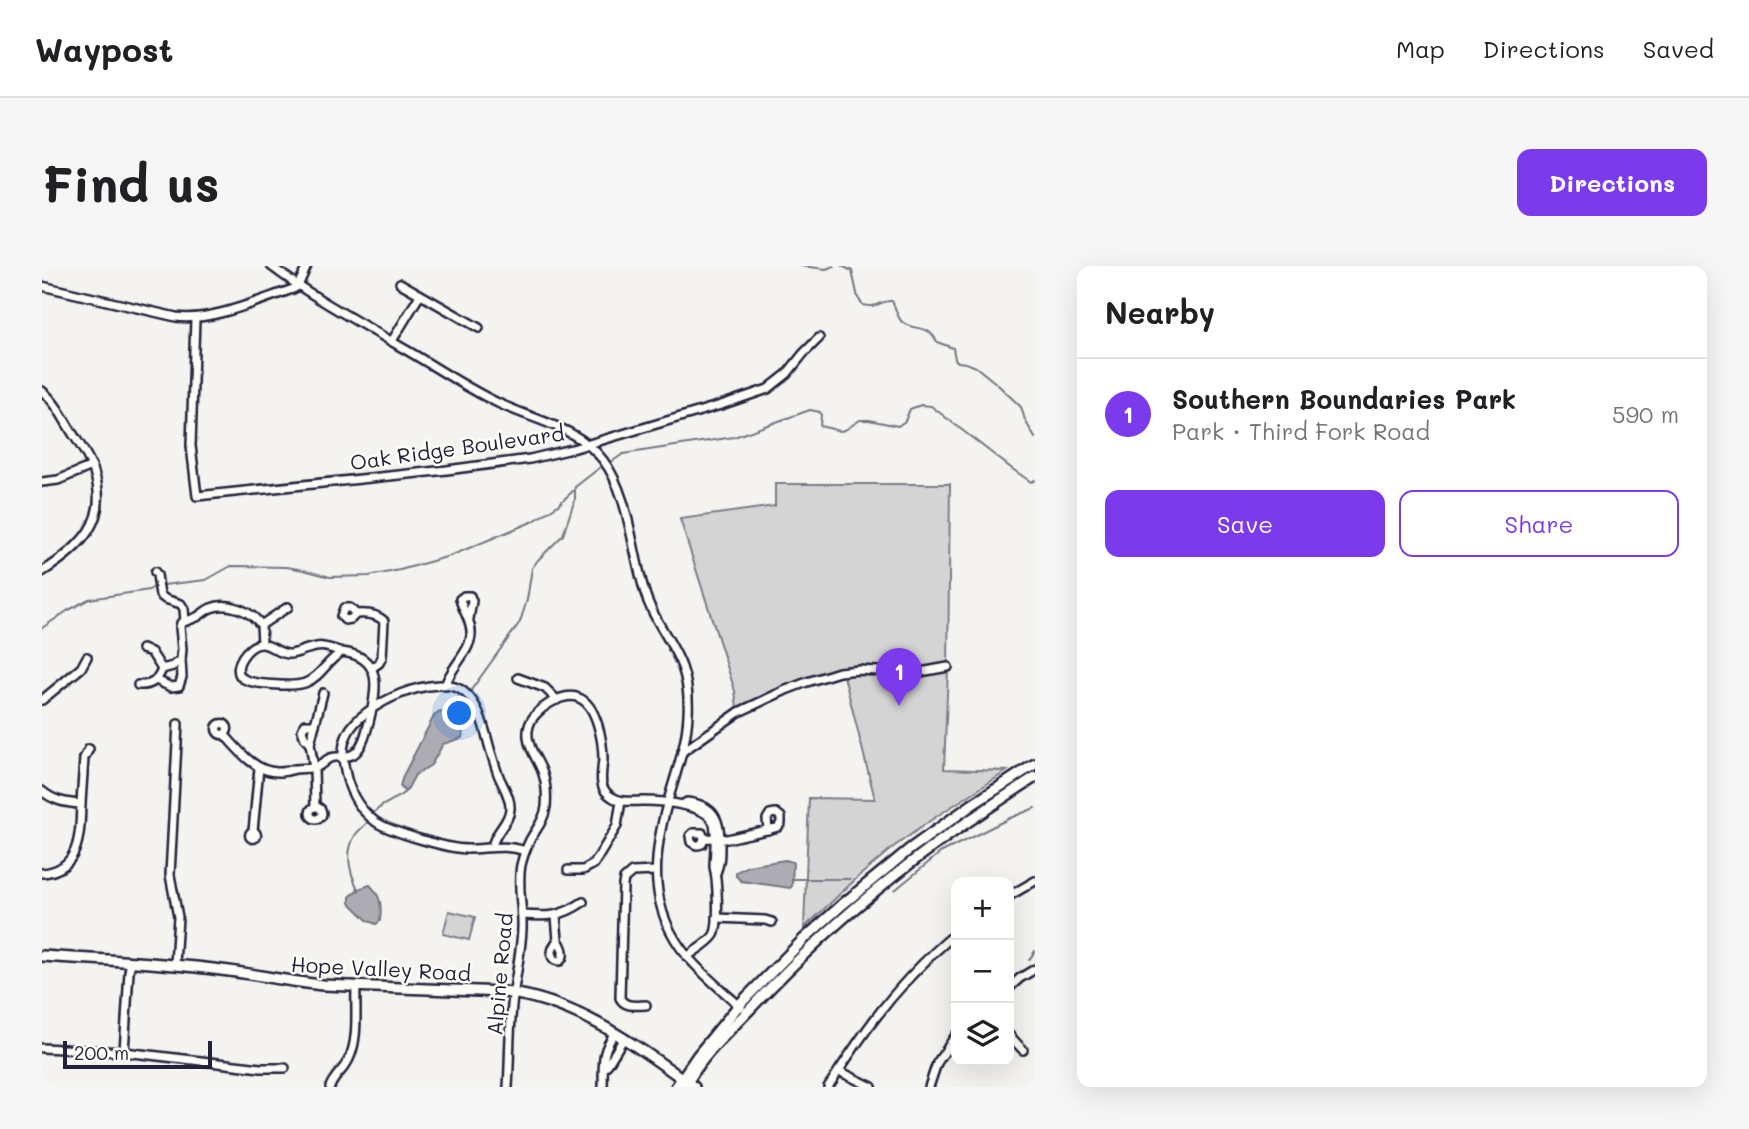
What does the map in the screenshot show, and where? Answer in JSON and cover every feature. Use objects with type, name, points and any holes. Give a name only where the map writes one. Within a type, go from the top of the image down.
[{"type":"main road","points":[[687,1083],[698,1055],[738,1005],[804,939],[881,872],[943,825],[1035,764]]},
{"type":"main road","points":[[676,1087],[687,1083],[710,1051],[803,956],[885,883],[950,834],[1035,776]]},
{"type":"main road","name":"Hope Valley Road","points":[[42,956],[175,964],[297,982],[356,987],[513,993],[563,1006],[592,1019],[620,1035],[687,1083]]},
{"type":"street","points":[[271,266],[298,286],[498,403],[569,433],[588,444],[605,463],[615,481],[625,513],[646,598],[683,668],[687,687],[688,713],[682,753],[660,834],[656,885],[661,908],[669,929],[687,957],[747,1012]]},
{"type":"street","points":[[42,286],[176,317],[195,318],[298,286],[307,266]]},
{"type":"street","points":[[400,283],[478,328]]},
{"type":"street","points":[[392,341],[419,295]]},
{"type":"street","name":"Oak Ridge Boulevard","points":[[195,318],[191,446],[197,496],[510,462],[550,454],[721,405],[768,388],[786,374],[819,338]]},
{"type":"street","points":[[42,391],[57,407],[92,466],[98,495],[89,531],[70,553],[42,572]]},
{"type":"street","points":[[42,482],[58,480],[92,466]]},
{"type":"street","points":[[155,572],[160,595],[181,604],[185,621]]},
{"type":"street","points":[[156,680],[170,687],[179,685],[182,677],[181,623],[197,617],[211,607],[222,606],[254,617],[261,625],[262,643]]},
{"type":"street","points":[[261,625],[288,607]]},
{"type":"street","points":[[356,614],[373,615],[384,621],[382,657],[372,668]]},
{"type":"street","points":[[445,686],[448,675],[469,643],[472,633],[469,619]]},
{"type":"street","points":[[224,734],[258,768],[279,772],[314,768],[332,757],[353,755],[362,743],[376,689],[372,668],[357,655],[323,646],[290,654],[262,643]]},
{"type":"street","points":[[262,643],[248,649],[240,663],[239,674],[246,680],[289,686],[306,683],[342,652]]},
{"type":"street","points":[[142,649],[151,652],[162,669]]},
{"type":"street","points":[[42,700],[81,668],[87,657]]},
{"type":"street","points":[[138,685],[150,684],[156,680],[162,669],[181,660]]},
{"type":"street","points":[[682,753],[739,712],[786,690],[830,675],[870,669],[915,673],[948,667]]},
{"type":"street","points":[[518,678],[549,690],[557,700],[569,695],[578,697],[593,710],[603,754],[602,787],[610,796],[621,801],[667,802],[694,808],[710,817],[714,823],[718,839],[714,867],[717,918],[714,934],[687,957]]},
{"type":"street","points":[[492,847],[494,836],[509,813],[510,802],[478,713],[462,690],[445,686],[426,687],[398,694],[356,722],[343,745],[342,757],[353,797],[378,823],[454,848],[510,847],[525,850]]},
{"type":"street","points":[[316,806],[310,744],[302,730],[305,724],[315,724],[323,693]]},
{"type":"street","name":"Alpine Road","points":[[508,1087],[513,993],[522,915],[520,872],[525,850],[542,821],[546,799],[544,776],[529,745],[528,730],[536,714],[557,700]]},
{"type":"street","points":[[175,964],[178,917],[170,875],[178,724]]},
{"type":"street","points":[[42,873],[56,870],[75,852],[79,840],[84,758],[89,749]]},
{"type":"street","points":[[253,831],[258,768]]},
{"type":"street","points":[[42,791],[54,800],[81,804]]},
{"type":"street","points":[[568,870],[583,870],[594,864],[617,826],[621,801]]},
{"type":"street","points":[[704,838],[727,839],[768,830]]},
{"type":"street","points":[[646,1005],[624,1004],[620,998],[623,885],[624,879],[632,872],[656,872]]},
{"type":"street","points":[[1014,893],[1035,881]]},
{"type":"street","points":[[522,915],[556,916],[583,902]]},
{"type":"street","points":[[556,916],[558,940]]},
{"type":"street","points":[[717,918],[772,922]]},
{"type":"street","points":[[828,1087],[893,996],[951,938]]},
{"type":"street","points":[[124,1052],[131,961]]},
{"type":"street","points":[[1014,983],[1035,969]]},
{"type":"street","points":[[330,1087],[348,1061],[353,1048],[356,987]]},
{"type":"street","points":[[603,1087],[602,1062],[605,1051],[620,1035]]},
{"type":"street","points":[[1014,1041],[1023,1051]]},
{"type":"street","points":[[929,1087],[937,1063],[951,1042]]},
{"type":"street","points":[[42,1048],[124,1052],[261,1068],[285,1068]]},
{"type":"street","points":[[839,1071],[872,1087]]},
{"type":"shaded area","points":[[775,484],[950,484],[944,769],[1007,771],[892,848],[804,928],[809,798],[875,799],[842,668],[787,685],[737,707],[735,691],[680,519],[775,506]]},
{"type":"shaded area","points":[[440,712],[457,720],[462,728],[462,738],[443,744],[431,765],[415,775],[404,791],[400,786],[403,776],[434,716]]},
{"type":"shaded area","points":[[785,860],[793,862],[790,888],[741,881],[736,876],[736,872],[748,866]]},
{"type":"shaded area","points":[[370,885],[379,897],[381,906],[380,921],[376,924],[368,921],[350,903],[350,897],[358,889]]},
{"type":"shaded area","points":[[449,911],[475,917],[469,940],[443,934]]},
{"type":"waterway","points":[[801,266],[826,269],[834,266]]},
{"type":"waterway","points":[[842,266],[852,271],[858,298],[863,305],[872,306],[892,301],[902,322],[930,332],[937,342],[953,348],[958,362],[976,367],[1021,407],[1035,438]]},
{"type":"waterway","points":[[610,463],[623,454],[734,437],[810,410],[820,412],[820,426],[840,431],[860,420],[898,426],[905,421],[910,409],[921,405],[931,406],[1011,468],[1031,482],[1035,480]]},
{"type":"waterway","points":[[163,585],[206,580],[231,566],[287,567],[330,577],[369,576],[400,570],[450,556],[534,521],[558,505],[575,487],[602,466]]},
{"type":"waterway","points":[[469,693],[520,622],[532,568],[563,535],[575,499],[575,487]]},
{"type":"waterway","points":[[42,628],[89,599],[152,588]]},
{"type":"waterway","points":[[455,721],[466,698]]},
{"type":"waterway","points":[[371,816],[378,808],[406,791]]},
{"type":"waterway","points":[[895,890],[940,853],[1035,808]]},
{"type":"waterway","points":[[359,891],[349,855],[352,841],[368,821]]},
{"type":"waterway","points":[[792,879],[850,879]]},
{"type":"waterway","points":[[1029,960],[1035,951]]},
{"type":"place","name":"Southern Boundaries Park","points":[[899,706]]}]
